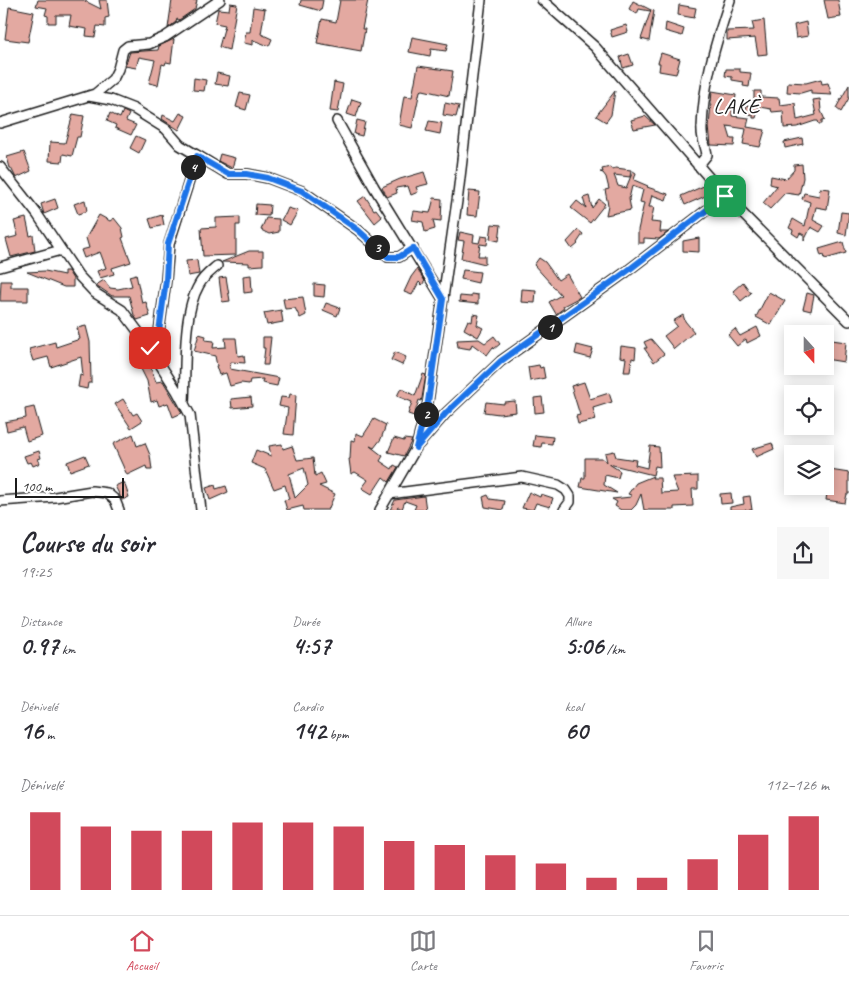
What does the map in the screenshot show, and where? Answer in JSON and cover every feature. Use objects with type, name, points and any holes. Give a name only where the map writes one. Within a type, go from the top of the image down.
[{"type":"street","points":[[0,123],[95,94],[113,79],[123,50],[128,46],[149,44],[165,37],[220,0]]},
{"type":"street","points":[[416,448],[428,402],[443,299],[458,194],[481,0]]},
{"type":"street","points":[[542,0],[594,47],[725,196],[849,321]]},
{"type":"street","points":[[698,166],[706,155],[702,142],[702,129],[707,77],[730,0]]},
{"type":"street","points":[[89,96],[111,100],[134,109],[166,129],[180,145],[228,174],[247,174],[261,177],[302,191],[358,230],[388,257],[399,257],[413,248]]},
{"type":"street","points":[[337,120],[374,187],[443,299]]},
{"type":"street","points":[[150,348],[156,342],[159,332],[166,280],[168,244],[197,156]]},
{"type":"street","points":[[0,167],[37,214],[78,275],[95,293],[122,310],[150,348],[184,404],[190,415],[201,510]]},
{"type":"street","points":[[380,510],[416,448],[446,413],[501,361],[626,272],[725,196]]},
{"type":"street","points":[[0,267],[61,250]]},
{"type":"street","points":[[184,404],[188,319],[193,298],[205,276],[217,266]]},
{"type":"street","points":[[389,494],[522,477],[558,485],[566,490],[570,496],[570,502],[564,510]]},
{"type":"street","points":[[0,501],[55,497],[92,491],[107,493],[115,500],[119,510]]},
{"type":"building","points":[[38,0],[83,0],[101,9],[99,0],[107,0],[109,17],[105,18],[105,27],[97,26],[95,37],[86,36],[87,29],[69,26],[71,15],[56,15],[56,23],[48,23],[48,16],[45,15],[47,8],[36,6]]},
{"type":"building","points":[[172,0],[197,0],[195,9],[179,20],[177,19],[168,28]]},
{"type":"building","points":[[301,0],[323,0],[321,11],[300,5]]},
{"type":"building","points":[[340,0],[368,0],[362,29],[365,29],[361,51],[317,43],[322,19],[336,22]]},
{"type":"building","points":[[824,0],[838,0],[841,17],[828,19]]},
{"type":"building","points":[[633,1],[651,10],[639,9],[637,14],[629,9]]},
{"type":"building","points":[[230,3],[237,4],[229,50],[219,47],[225,25],[215,23],[218,9],[229,10]]},
{"type":"building","points":[[679,5],[696,8],[694,18],[678,15]]},
{"type":"building","points":[[9,7],[34,12],[28,42],[5,39]]},
{"type":"building","points":[[253,7],[265,9],[261,34],[272,39],[269,46],[253,40],[253,45],[244,43],[246,32],[250,32]]},
{"type":"building","points":[[651,10],[654,11],[649,41],[641,39]]},
{"type":"building","points":[[764,20],[767,54],[758,55],[755,38],[727,40],[727,31],[754,30],[752,22]]},
{"type":"building","points":[[806,22],[808,36],[796,38],[794,25]]},
{"type":"building","points":[[666,23],[684,29],[682,36],[665,31]]},
{"type":"building","points":[[626,25],[628,32],[612,37],[610,30]]},
{"type":"building","points":[[412,37],[448,44],[446,51],[431,49],[430,56],[409,52]]},
{"type":"building","points":[[174,39],[171,63],[166,62],[165,65],[162,64],[158,85],[149,83],[155,60],[139,57],[136,68],[125,66],[130,52],[158,50],[159,46]]},
{"type":"building","points":[[661,53],[680,59],[676,74],[659,71],[660,63],[658,63]]},
{"type":"building","points":[[629,54],[633,65],[623,68],[620,57]]},
{"type":"building","points":[[418,66],[453,71],[449,96],[420,91],[412,128],[399,125],[404,96],[412,97]]},
{"type":"building","points":[[726,69],[740,69],[740,72],[751,73],[749,87],[743,86],[744,82],[732,80],[732,77],[725,76]]},
{"type":"building","points":[[217,73],[230,76],[228,86],[215,84]]},
{"type":"building","points":[[194,78],[206,80],[204,91],[193,90]]},
{"type":"building","points":[[821,79],[822,84],[828,83],[832,95],[811,94],[811,90],[801,93],[787,92],[788,82],[806,83]]},
{"type":"building","points":[[334,82],[343,84],[338,112],[330,111]]},
{"type":"building","points":[[849,85],[849,98],[841,112],[836,108]]},
{"type":"building","points":[[615,91],[611,115],[606,122],[596,116]]},
{"type":"building","points":[[712,91],[736,95],[732,116],[749,118],[747,127],[765,130],[760,147],[743,144],[746,129],[727,126],[731,139],[735,139],[734,146],[711,145],[709,127]]},
{"type":"building","points":[[754,91],[761,91],[761,97],[779,98],[780,105],[795,103],[797,120],[816,115],[813,100],[820,99],[821,111],[825,120],[822,120],[822,124],[815,121],[797,127],[784,128],[783,111],[772,112],[771,109],[759,107],[756,118],[753,118],[753,115],[745,113],[747,105],[754,107]]},
{"type":"building","points":[[240,93],[250,95],[246,110],[236,107]]},
{"type":"building","points":[[352,99],[361,102],[356,117],[347,114]]},
{"type":"building","points":[[445,103],[459,106],[456,117],[443,115]]},
{"type":"building","points":[[123,111],[129,114],[126,121],[136,125],[131,135],[115,128],[116,125],[107,121],[110,113],[120,118]]},
{"type":"building","points":[[180,113],[186,116],[179,130],[162,119],[163,115],[175,121]]},
{"type":"building","points":[[73,114],[84,116],[80,137],[77,137],[72,156],[63,154],[62,162],[49,161],[50,142],[65,143]]},
{"type":"building","points":[[645,116],[655,125],[634,129],[631,120]]},
{"type":"building","points":[[357,120],[365,122],[362,136],[354,134]]},
{"type":"building","points":[[429,121],[442,123],[440,134],[426,131]]},
{"type":"building","points":[[136,136],[145,140],[139,153],[130,148]]},
{"type":"building","points":[[802,138],[803,144],[785,148],[784,142]]},
{"type":"building","points":[[24,152],[31,171],[16,178],[10,168],[7,157]]},
{"type":"building","points":[[220,154],[235,158],[232,168],[218,161]]},
{"type":"building","points":[[802,164],[803,178],[799,195],[785,193],[770,209],[763,203],[777,186],[770,184],[771,176],[786,179],[794,170],[794,165]]},
{"type":"building","points":[[610,167],[611,169],[631,170],[630,177],[614,175],[618,186],[626,188],[633,171],[636,173],[634,180],[647,187],[668,194],[666,200],[652,195],[649,207],[654,207],[651,222],[661,223],[660,232],[668,232],[659,239],[644,238],[644,243],[638,243],[638,230],[644,203],[640,202],[643,190],[632,186],[629,199],[631,210],[606,215],[608,205],[605,190],[609,189],[606,177],[600,172],[603,172],[602,169]]},
{"type":"building","points":[[424,172],[428,184],[416,187],[418,192],[411,195],[408,186],[396,188],[397,193],[387,197],[382,187]]},
{"type":"building","points":[[706,185],[710,194],[685,205],[681,196]]},
{"type":"building","points":[[820,188],[830,189],[827,209],[816,207],[813,220],[824,226],[820,232],[811,227],[804,241],[804,235],[800,233],[798,237],[789,228],[793,219],[805,226],[810,202],[802,199],[804,193],[819,196]]},
{"type":"building","points":[[469,191],[480,192],[477,216],[467,215]]},
{"type":"building","points":[[365,196],[374,210],[376,209],[382,217],[375,223],[358,201]]},
{"type":"building","points":[[589,196],[592,208],[599,199],[605,204],[590,223],[571,208],[577,201],[586,208],[583,198]]},
{"type":"building","points":[[434,198],[442,199],[441,221],[433,220],[435,229],[425,232],[423,222],[412,220],[414,211],[430,213]]},
{"type":"building","points":[[55,199],[58,208],[44,214],[41,204]]},
{"type":"building","points":[[85,200],[87,211],[78,214],[74,204]]},
{"type":"building","points":[[256,204],[270,205],[269,216],[255,215]]},
{"type":"building","points":[[288,208],[298,211],[290,225],[281,220]]},
{"type":"building","points":[[841,212],[849,213],[846,235],[838,233]]},
{"type":"building","points":[[99,215],[110,221],[114,218],[122,228],[124,237],[122,238],[131,262],[112,268],[114,274],[100,278],[97,271],[106,268],[100,252],[84,258],[81,250],[89,248],[86,238]]},
{"type":"building","points":[[162,215],[164,225],[152,228],[149,219]]},
{"type":"building","points":[[240,217],[240,225],[236,225],[236,255],[203,256],[201,228],[216,227],[216,218]]},
{"type":"building","points":[[26,218],[30,236],[33,235],[35,251],[11,257],[6,239],[18,236],[14,221]]},
{"type":"building","points":[[266,218],[279,219],[279,232],[269,234],[261,230]]},
{"type":"building","points":[[492,224],[501,225],[499,241],[490,239]]},
{"type":"building","points":[[578,230],[583,234],[578,244],[572,249],[567,242]]},
{"type":"building","points":[[460,232],[474,235],[473,242],[479,243],[481,236],[488,237],[487,245],[480,244],[478,256],[485,256],[485,264],[461,258],[464,241],[458,240]]},
{"type":"building","points":[[699,238],[699,252],[683,251],[683,241]]},
{"type":"building","points":[[843,242],[846,253],[825,259],[824,255],[821,256],[819,249]]},
{"type":"building","points":[[249,251],[263,251],[263,265],[249,266],[249,263],[222,262]]},
{"type":"building","points":[[539,258],[545,262],[558,280],[567,274],[580,297],[563,306],[564,308],[556,314],[549,302],[561,295],[534,265]]},
{"type":"building","points":[[197,260],[199,274],[188,276],[186,261]]},
{"type":"building","points":[[417,269],[425,281],[422,285],[419,282],[412,295],[404,292]]},
{"type":"building","points":[[463,270],[480,272],[478,283],[461,279]]},
{"type":"building","points":[[45,271],[64,275],[64,271],[68,271],[73,279],[73,287],[64,287],[27,272]]},
{"type":"building","points":[[136,274],[142,303],[146,302],[150,316],[137,320],[129,296],[112,296],[96,285],[104,280],[110,288],[118,289],[132,286],[129,276]]},
{"type":"building","points":[[251,275],[252,292],[244,293],[243,276]]},
{"type":"building","points":[[226,277],[230,301],[222,302],[219,278]]},
{"type":"building","points":[[1,281],[11,281],[11,287],[28,287],[28,301],[0,301]]},
{"type":"building","points":[[743,282],[751,293],[741,301],[733,291]]},
{"type":"building","points":[[314,284],[325,285],[324,297],[314,296]]},
{"type":"building","points":[[522,289],[536,290],[535,303],[521,302]]},
{"type":"building","points":[[769,292],[785,301],[771,325],[756,317]]},
{"type":"building","points":[[807,293],[814,295],[811,311],[803,309]]},
{"type":"building","points":[[471,294],[478,295],[478,304],[459,302],[460,296],[471,297]]},
{"type":"building","points":[[303,297],[306,315],[300,318],[295,308],[285,309],[283,299]]},
{"type":"building","points":[[326,303],[340,308],[337,316],[323,310]]},
{"type":"building","points":[[281,310],[283,322],[267,325],[264,313]]},
{"type":"building","points":[[473,314],[479,315],[477,325],[483,328],[478,337],[464,329],[468,320],[472,322]]},
{"type":"building","points":[[683,315],[685,321],[694,332],[674,349],[664,336],[677,326],[673,321]]},
{"type":"building","points":[[86,326],[90,342],[91,379],[87,389],[78,387],[80,375],[83,376],[81,357],[51,367],[48,357],[33,361],[29,349],[55,342],[56,347],[80,339],[77,328]]},
{"type":"building","points":[[757,327],[761,336],[747,343],[746,339],[737,346],[728,335],[735,329],[740,336]]},
{"type":"building","points":[[199,334],[206,336],[205,340],[214,341],[213,348],[226,347],[225,338],[236,338],[238,356],[244,355],[245,363],[231,362],[230,369],[279,378],[277,386],[262,383],[263,379],[250,380],[249,384],[241,383],[230,386],[226,373],[219,375],[215,356],[194,351]]},
{"type":"building","points":[[494,336],[500,344],[494,349],[493,347],[487,355],[472,344],[470,349],[458,347],[457,340],[479,339],[485,343]]},
{"type":"building","points":[[263,337],[271,337],[268,365],[263,365],[265,348],[263,348]]},
{"type":"building","points":[[651,339],[664,354],[654,362],[644,348],[647,348],[644,342]]},
{"type":"building","points":[[834,340],[846,342],[844,362],[834,360]]},
{"type":"building","points":[[577,345],[593,349],[590,358],[575,354]]},
{"type":"building","points":[[621,346],[636,348],[635,359],[632,358],[630,372],[624,372],[626,358],[620,357]]},
{"type":"building","points":[[395,352],[406,357],[402,365],[391,360]]},
{"type":"building","points":[[149,363],[156,382],[163,381],[182,413],[173,417],[168,403],[159,406],[157,400],[151,402],[147,381],[140,367]]},
{"type":"building","points":[[539,365],[540,368],[543,367],[545,378],[530,381],[528,367]]},
{"type":"building","points":[[423,374],[426,375],[422,398],[421,401],[419,400],[414,416],[408,414],[412,402],[397,396],[401,388],[415,396]]},
{"type":"building","points":[[584,382],[590,399],[609,393],[612,402],[593,408],[596,420],[578,424],[576,416],[580,415],[571,386]]},
{"type":"building","points":[[290,394],[296,395],[293,435],[284,434],[288,408],[279,406],[281,397],[289,398]]},
{"type":"building","points":[[251,397],[252,406],[232,408],[231,399]]},
{"type":"building","points":[[542,397],[544,412],[535,413],[534,398]]},
{"type":"building","points":[[123,399],[133,415],[137,413],[142,421],[131,428],[115,404]]},
{"type":"building","points":[[515,401],[516,412],[499,414],[484,412],[486,402],[504,404],[504,402]]},
{"type":"building","points":[[34,407],[42,436],[27,441],[23,427],[7,431],[5,422],[26,418],[25,409]]},
{"type":"building","points":[[374,419],[386,425],[381,439],[374,448],[370,446],[383,456],[380,461],[392,469],[394,465],[398,467],[389,482],[383,477],[372,494],[362,488],[368,480],[355,472],[351,474],[349,459],[351,440],[355,441],[356,433],[363,436]]},
{"type":"building","points":[[133,434],[137,446],[145,443],[150,455],[152,470],[147,470],[146,466],[127,475],[113,444]]},
{"type":"building","points":[[535,435],[553,437],[552,444],[542,443],[541,447],[533,446]]},
{"type":"building","points":[[394,438],[404,441],[404,439],[412,440],[404,456],[388,452]]},
{"type":"building","points":[[772,443],[774,449],[756,457],[752,449]]},
{"type":"building","points":[[282,444],[283,449],[292,446],[297,460],[313,458],[315,476],[321,473],[326,484],[319,486],[335,494],[328,510],[304,510],[303,506],[287,510],[284,500],[289,499],[285,485],[274,489],[265,469],[251,463],[256,450],[271,456],[269,446]],"holes":[[[304,468],[308,485],[295,498],[289,474]]]},
{"type":"building","points":[[650,446],[659,447],[660,467],[655,466],[653,475],[609,464],[620,471],[618,478],[605,475],[604,485],[617,493],[580,487],[582,478],[585,478],[585,458],[602,458],[607,462],[605,453],[614,451],[616,457],[636,460],[635,465],[647,468]]},
{"type":"building","points":[[39,451],[41,458],[38,459],[40,463],[33,466],[31,462],[27,463],[24,456]]},
{"type":"building","points":[[85,455],[89,464],[70,471],[67,462]]},
{"type":"building","points":[[834,471],[849,473],[849,494],[847,494],[845,503],[826,500],[827,495],[834,495]]},
{"type":"building","points":[[653,476],[652,478],[660,478],[661,493],[678,492],[672,477],[698,476],[698,489],[692,489],[693,506],[674,507],[674,510],[644,510],[641,494],[636,505],[631,510],[621,510],[615,506],[617,502],[612,499],[631,497],[628,494],[636,483]]},
{"type":"building","points":[[124,482],[129,497],[122,500],[115,486]]},
{"type":"building","points":[[215,485],[216,489],[226,486],[228,492],[210,500],[206,488]]},
{"type":"building","points":[[529,492],[540,497],[541,494],[553,498],[550,507],[536,503],[533,510],[522,508]]},
{"type":"building","points":[[731,493],[732,503],[721,504],[720,494]]},
{"type":"building","points":[[488,495],[490,499],[505,501],[503,510],[485,507],[483,497]]},
{"type":"building","points":[[424,496],[426,510],[414,510],[416,505],[405,501],[402,509],[398,507],[396,510],[390,510],[395,500]]},
{"type":"building","points":[[750,496],[752,510],[730,510],[730,507],[744,504],[743,497]]},
{"type":"district","name":"LAKÈ","points":[[737,106]]},
{"type":"route","points":[[150,348],[156,342],[159,332],[166,280],[168,244],[197,156],[228,174],[247,174],[268,178],[302,191],[358,230],[388,257],[399,257],[413,248],[443,299],[428,402],[416,448],[467,391],[501,361],[674,237],[725,196]]}]
